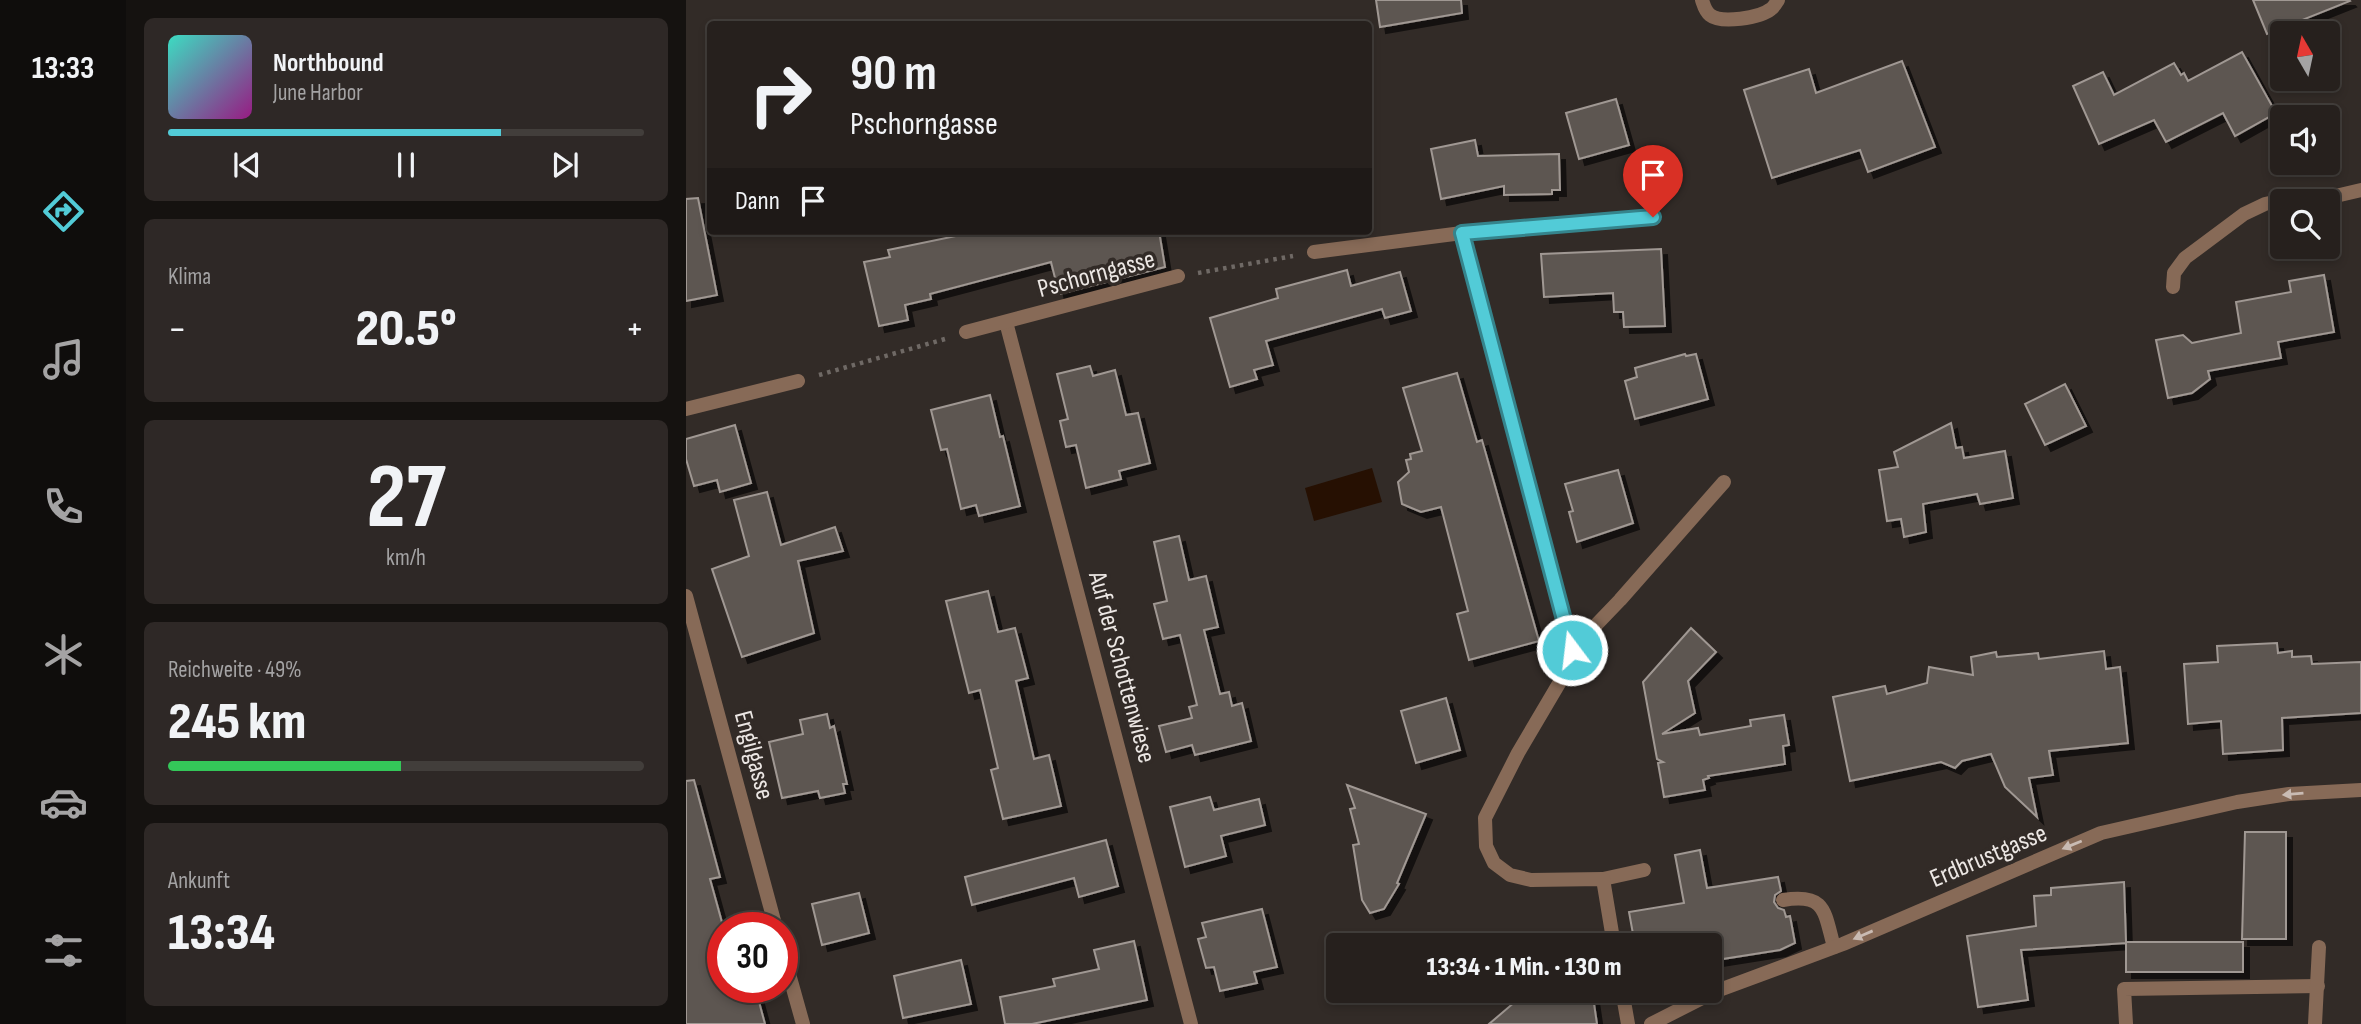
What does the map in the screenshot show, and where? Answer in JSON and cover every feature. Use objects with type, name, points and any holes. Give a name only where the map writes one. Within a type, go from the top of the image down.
[{"type":"street","points":[[1702,0],[1713,18],[1731,20],[1770,10],[1778,0]]},
{"type":"street","points":[[2173,287],[2174,273],[2185,258],[2244,214],[2265,204],[2283,200],[2327,198],[2361,190]]},
{"type":"street","points":[[1314,252],[1462,233],[1653,217]]},
{"type":"street","points":[[1462,233],[1572,650]]},
{"type":"street","name":"Pschorngasse","points":[[966,332],[1178,276]]},
{"type":"street","name":"Auf der Schottenwiese","points":[[1006,322],[1191,1024]]},
{"type":"street","points":[[686,409],[798,381]]},
{"type":"street","points":[[1644,870],[1603,879],[1531,880],[1510,875],[1494,863],[1486,846],[1485,818],[1494,797],[1564,675],[1572,650],[1724,482]]},
{"type":"street","name":"Engilgasse","points":[[686,596],[772,912]]},
{"type":"street","name":"Erdbrustgasse","points":[[1651,1024],[1714,992],[1834,947],[2101,834],[2237,802],[2289,794],[2361,790]]},
{"type":"street","points":[[1603,879],[1612,933]]},
{"type":"street","points":[[1783,900],[1802,897],[1815,901],[1824,912],[1834,947]]},
{"type":"street","points":[[2315,1024],[2319,947]]},
{"type":"street","points":[[2126,1024],[2124,989],[2318,986]]},
{"type":"street","points":[[797,1003],[803,1024]]},
{"type":"street","points":[[1624,1003],[1628,1024]]},
{"type":"path","name":"Pschorngasse","points":[[1178,276],[1314,252]]},
{"type":"path","points":[[798,381],[966,332]]},
{"type":"shaded area","points":[[1372,468],[1382,502],[1314,521],[1305,488]]},
{"type":"building","points":[[1376,0],[1461,0],[1462,13],[1380,27]]},
{"type":"building","points":[[2253,0],[2350,1],[2300,21],[2270,21],[2270,33],[2267,34]]},
{"type":"building","points":[[2242,52],[2272,105],[2270,116],[2235,136],[2223,113],[2166,142],[2154,120],[2099,144],[2073,86],[2103,72],[2114,95],[2174,63],[2188,81]]},
{"type":"building","points":[[1902,61],[1935,147],[1868,172],[1860,150],[1772,178],[1744,90],[1809,69],[1816,93]]},
{"type":"building","points":[[1616,99],[1629,145],[1579,159],[1566,113]]},
{"type":"building","points":[[1475,140],[1478,156],[1559,154],[1560,190],[1552,190],[1552,194],[1504,195],[1504,186],[1441,199],[1431,149]]},
{"type":"building","points":[[698,198],[717,295],[686,301],[686,199]]},
{"type":"building","points":[[1160,235],[1165,267],[1059,294],[1051,262],[930,294],[931,299],[905,305],[908,320],[879,326],[864,262],[890,257],[888,250],[956,236]]},
{"type":"building","points":[[1661,249],[1665,326],[1624,327],[1623,312],[1614,312],[1613,293],[1544,297],[1541,254]]},
{"type":"building","points":[[1347,270],[1351,286],[1400,272],[1411,311],[1385,318],[1382,309],[1266,341],[1273,365],[1254,370],[1257,379],[1230,387],[1210,318],[1278,298],[1276,289]]},
{"type":"building","points":[[2324,275],[2334,332],[2278,342],[2281,358],[2208,371],[2210,379],[2192,393],[2168,398],[2156,340],[2183,335],[2192,343],[2241,333],[2236,302],[2291,292],[2289,281]]},
{"type":"building","points":[[1685,354],[1696,354],[1708,399],[1635,419],[1625,381],[1637,377],[1635,368]]},
{"type":"building","points":[[1090,366],[1093,376],[1115,370],[1126,415],[1138,413],[1150,463],[1119,471],[1121,479],[1086,488],[1076,445],[1066,447],[1060,421],[1068,419],[1057,374]]},
{"type":"building","points":[[1457,373],[1477,442],[1482,440],[1539,641],[1469,660],[1457,614],[1468,611],[1441,507],[1421,512],[1402,504],[1398,482],[1409,472],[1406,460],[1411,459],[1410,454],[1422,451],[1403,388]]},
{"type":"building","points":[[2065,384],[2086,426],[2045,445],[2025,404]]},
{"type":"building","points":[[990,395],[1020,506],[979,516],[976,505],[961,509],[947,449],[941,450],[931,410]]},
{"type":"building","points":[[1951,423],[1956,448],[1962,447],[1964,458],[2005,451],[2013,498],[1980,504],[1977,494],[1923,504],[1926,532],[1904,537],[1901,519],[1887,521],[1879,470],[1898,467],[1894,452]]},
{"type":"building","points":[[735,425],[751,483],[720,492],[717,480],[694,486],[686,459],[686,439]]},
{"type":"building","points":[[1618,470],[1633,523],[1577,542],[1569,512],[1573,511],[1565,484]]},
{"type":"building","points":[[767,492],[781,545],[835,527],[843,551],[798,561],[814,633],[742,657],[712,569],[749,556],[734,500]]},
{"type":"building","points":[[1179,536],[1189,580],[1206,576],[1218,627],[1204,630],[1220,694],[1229,692],[1232,706],[1242,703],[1251,741],[1195,755],[1192,745],[1166,752],[1159,726],[1192,718],[1189,707],[1197,705],[1180,635],[1163,639],[1154,604],[1167,601],[1154,542]]},
{"type":"building","points":[[988,591],[998,632],[1015,628],[1028,678],[1016,681],[1034,759],[1049,755],[1061,806],[1003,819],[991,770],[998,768],[980,690],[969,693],[946,601]]},
{"type":"building","points":[[1691,628],[1716,652],[1688,681],[1695,713],[1662,734],[1698,728],[1700,735],[1751,726],[1750,720],[1784,715],[1789,745],[1783,746],[1785,764],[1708,776],[1709,778],[1703,780],[1705,790],[1664,797],[1658,763],[1663,762],[1657,759],[1643,682]]},
{"type":"building","points":[[2277,643],[2278,653],[2292,651],[2292,657],[2311,656],[2312,664],[2361,662],[2361,713],[2282,718],[2283,750],[2223,754],[2221,721],[2188,724],[2184,664],[2218,662],[2217,646]]},
{"type":"building","points":[[2104,651],[2106,669],[2120,667],[2128,743],[2049,751],[2053,775],[2029,778],[2037,817],[2005,787],[1991,754],[1962,761],[1955,768],[1941,762],[1850,781],[1833,697],[1885,686],[1887,694],[1927,683],[1929,667],[1973,675],[1971,657],[1996,652],[1997,657],[2038,653],[2039,659]]},
{"type":"building","points":[[1446,698],[1460,750],[1416,763],[1401,711]]},
{"type":"building","points":[[827,714],[830,728],[834,726],[847,784],[843,784],[845,793],[820,798],[818,791],[782,798],[769,742],[803,734],[800,720]]},
{"type":"building","points":[[694,780],[720,877],[710,879],[719,912],[707,912],[707,1003],[759,1003],[765,1024],[686,1024],[686,781]]},
{"type":"building","points":[[1347,785],[1426,814],[1397,883],[1399,884],[1384,909],[1370,913],[1362,900],[1353,845],[1359,844],[1350,809],[1355,808]]},
{"type":"building","points":[[1210,797],[1214,810],[1259,799],[1265,825],[1221,836],[1226,856],[1185,867],[1170,807]]},
{"type":"building","points":[[2245,832],[2286,832],[2286,939],[2242,939]]},
{"type":"building","points":[[1106,840],[1118,886],[1079,897],[1074,878],[972,905],[965,877]]},
{"type":"building","points":[[1700,850],[1707,888],[1778,877],[1781,891],[1775,895],[1774,902],[1778,908],[1784,910],[1786,917],[1790,916],[1795,943],[1780,950],[1722,959],[1722,933],[1633,933],[1629,912],[1684,903],[1675,855]]},
{"type":"building","points":[[2124,882],[2126,942],[2243,942],[2243,972],[2126,972],[2126,943],[2021,950],[2028,1000],[1978,1007],[1967,936],[2036,926],[2034,896],[2051,895],[2051,888]]},
{"type":"building","points":[[859,893],[869,933],[822,945],[812,904]]},
{"type":"building","points":[[1262,909],[1277,967],[1254,972],[1257,983],[1220,991],[1214,967],[1206,968],[1198,939],[1206,937],[1202,923]]},
{"type":"building","points":[[1134,941],[1147,1000],[1032,1024],[1005,1024],[1000,997],[1055,986],[1053,979],[1099,969],[1094,950]]},
{"type":"building","points":[[961,960],[971,1004],[903,1018],[894,976]]},
{"type":"building","points":[[1514,1003],[1594,1003],[1597,1024],[1489,1024]]},
{"type":"route","points":[[1572,650],[1462,233],[1653,217]]}]
